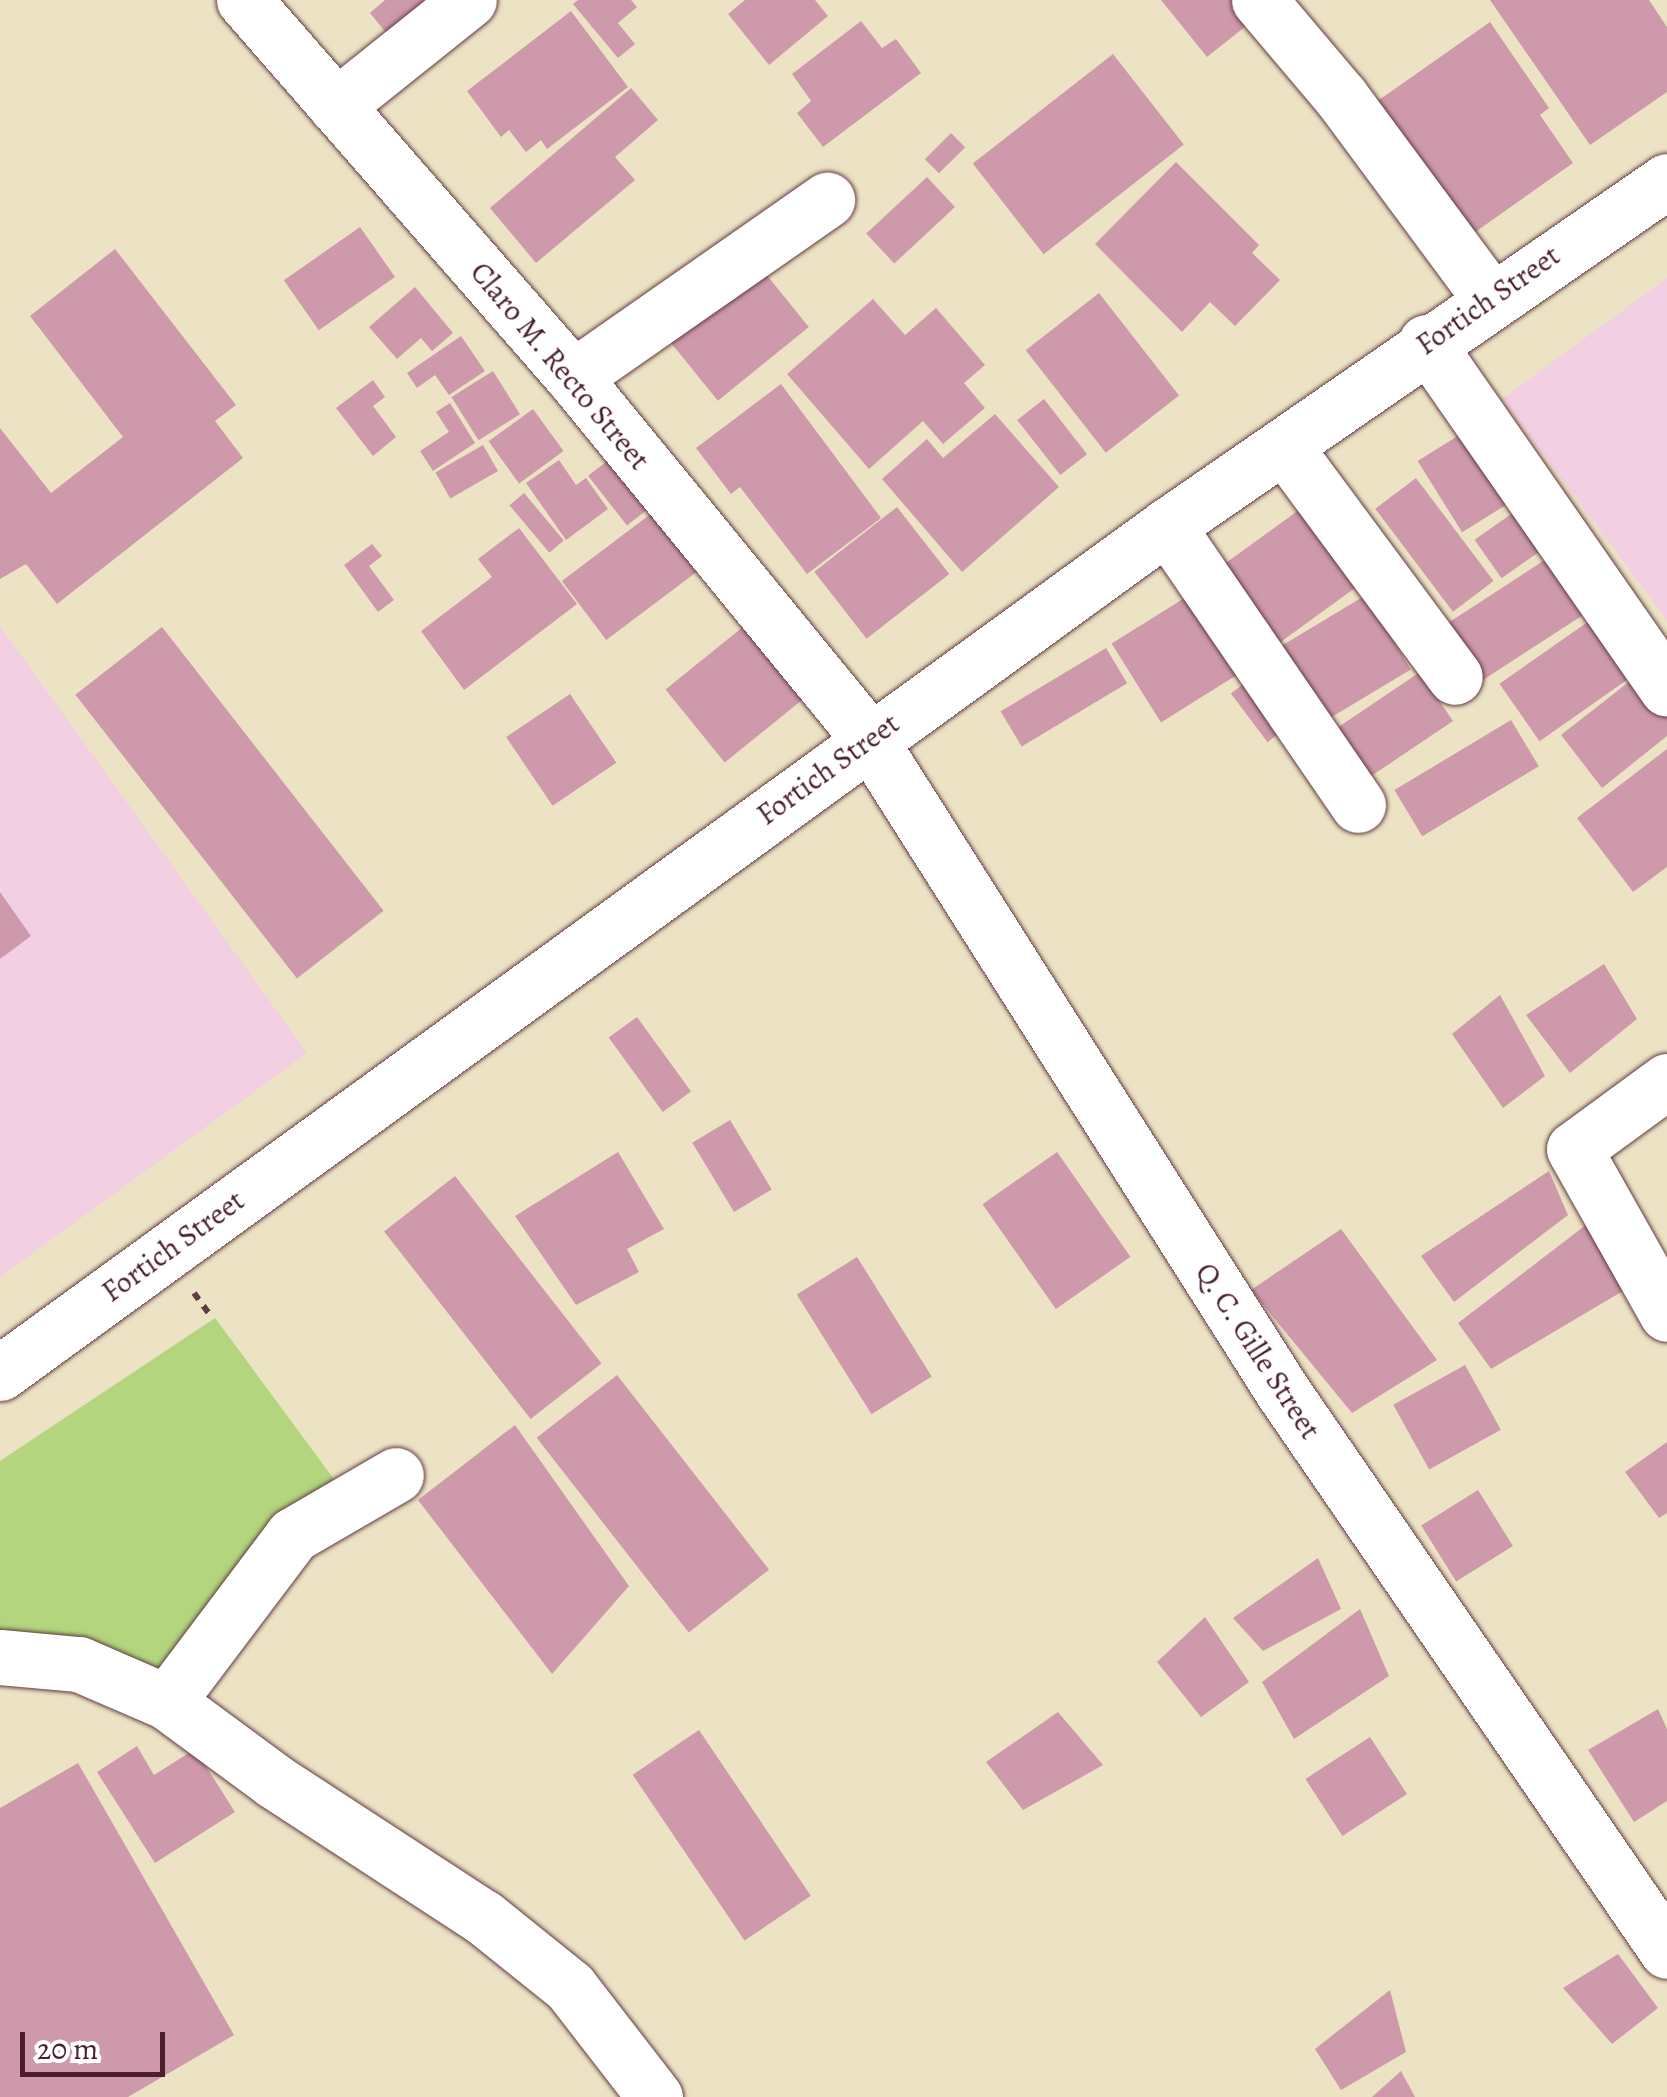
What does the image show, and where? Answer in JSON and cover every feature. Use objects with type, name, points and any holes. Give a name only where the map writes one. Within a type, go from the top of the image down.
[{"type":"main road","name":"Claro M. Recto Street","points":[[244,0],[573,377],[869,740]]},
{"type":"main road","points":[[336,106],[469,0]]},
{"type":"main road","points":[[1259,0],[1341,96],[1489,298]]},
{"type":"main road","name":"Fortich Street","points":[[0,1372],[1166,526],[1489,298],[1667,180]]},
{"type":"main road","points":[[573,377],[826,200]]},
{"type":"main road","points":[[1426,342],[1667,690]]},
{"type":"main road","points":[[1284,446],[1455,677]]},
{"type":"main road","points":[[1166,526],[1358,805]]},
{"type":"main road","name":"Q. C. Gille Street","points":[[869,740],[1283,1392],[1667,1951]]},
{"type":"main road","points":[[1667,1081],[1574,1149],[1667,1314]]},
{"type":"main road","points":[[168,1702],[293,1536],[396,1475]]},
{"type":"main road","points":[[0,1657],[79,1664],[168,1702],[483,1917],[570,1986],[655,2097]]},
{"type":"shaded area","points":[[1667,278],[1667,620],[1502,399]]},
{"type":"shaded area","points":[[0,626],[307,1053],[0,1277]]},
{"type":"green space","points":[[215,1318],[336,1482],[170,1684],[0,1641],[0,1461]]},
{"type":"building","points":[[385,0],[432,0],[391,39],[370,13]]},
{"type":"building","points":[[578,0],[631,0],[637,7],[618,23],[635,44],[618,58],[573,4]]},
{"type":"building","points":[[745,0],[815,0],[828,16],[769,65],[728,14]]},
{"type":"building","points":[[1161,0],[1250,0],[1261,14],[1207,57]]},
{"type":"building","points":[[1490,0],[1649,0],[1667,27],[1667,92],[1590,145]]},
{"type":"building","points":[[571,11],[628,87],[547,149],[541,140],[526,152],[509,130],[501,137],[467,91]]},
{"type":"building","points":[[861,21],[882,48],[896,39],[921,73],[823,147],[797,113],[811,101],[792,74]]},
{"type":"building","points":[[1490,22],[1549,108],[1540,115],[1573,163],[1471,235],[1369,107]]},
{"type":"building","points":[[1113,54],[1184,145],[1044,254],[973,164]]},
{"type":"building","points":[[631,88],[658,120],[615,157],[635,180],[536,263],[490,208]]},
{"type":"building","points":[[951,133],[965,147],[939,173],[925,159]]},
{"type":"building","points":[[1176,162],[1259,245],[1252,253],[1280,280],[1235,326],[1210,302],[1182,332],[1095,244]]},
{"type":"building","points":[[927,177],[955,207],[894,264],[866,234]]},
{"type":"building","points":[[360,227],[395,277],[319,330],[284,280]]},
{"type":"building","points":[[115,249],[236,405],[215,421],[243,458],[57,604],[26,564],[0,579],[0,428],[51,493],[123,437],[30,316]]},
{"type":"building","points":[[761,268],[809,327],[718,401],[670,342]]},
{"type":"building","points":[[415,287],[453,333],[432,351],[421,338],[397,359],[369,327]]},
{"type":"building","points":[[1099,293],[1179,395],[1106,453],[1026,350]]},
{"type":"building","points":[[873,299],[905,335],[936,308],[985,365],[964,383],[985,408],[943,444],[923,421],[869,469],[787,374]]},
{"type":"building","points":[[461,336],[485,371],[449,395],[435,375],[417,388],[407,373]]},
{"type":"building","points":[[493,371],[520,414],[478,440],[451,397]]},
{"type":"building","points":[[373,380],[385,397],[373,406],[396,437],[373,456],[336,408]]},
{"type":"building","points":[[781,384],[881,518],[807,574],[740,487],[731,494],[696,448]]},
{"type":"building","points":[[1044,399],[1087,454],[1060,475],[1017,420]]},
{"type":"building","points":[[450,403],[475,443],[433,471],[420,451],[449,432],[436,412]]},
{"type":"building","points":[[533,409],[564,451],[519,483],[489,441]]},
{"type":"building","points":[[995,414],[1059,487],[962,572],[882,479],[927,439],[943,458]]},
{"type":"building","points":[[1477,424],[1522,495],[1462,532],[1418,461]]},
{"type":"building","points":[[483,445],[498,471],[450,498],[435,473]]},
{"type":"building","points":[[611,458],[650,508],[627,525],[588,476]]},
{"type":"building","points":[[559,460],[576,485],[586,478],[608,509],[566,540],[526,483]]},
{"type":"building","points":[[1416,478],[1494,581],[1453,612],[1375,509]]},
{"type":"building","points":[[524,493],[564,540],[549,553],[509,505]]},
{"type":"building","points":[[1527,503],[1554,542],[1502,578],[1475,540]]},
{"type":"building","points":[[897,507],[949,574],[867,639],[814,572]]},
{"type":"building","points":[[1303,507],[1359,585],[1266,652],[1210,575]]},
{"type":"building","points":[[652,513],[697,572],[606,640],[562,581]]},
{"type":"building","points":[[519,528],[577,604],[464,690],[421,631],[492,577],[478,559]]},
{"type":"building","points":[[372,544],[382,556],[369,566],[394,600],[378,612],[344,565]]},
{"type":"building","points":[[1554,554],[1590,610],[1480,682],[1443,626]]},
{"type":"building","points":[[1199,589],[1248,668],[1161,722],[1112,644]]},
{"type":"building","points":[[1366,595],[1411,670],[1311,730],[1266,655]]},
{"type":"building","points":[[1592,619],[1632,676],[1540,741],[1499,684]]},
{"type":"building","points":[[744,626],[803,699],[725,763],[666,690]]},
{"type":"building","points":[[162,627],[384,911],[297,978],[75,695]]},
{"type":"building","points":[[1106,648],[1127,683],[1022,746],[1001,711]]},
{"type":"building","points":[[1420,672],[1453,721],[1363,782],[1330,733]]},
{"type":"building","points":[[1639,674],[1667,709],[1667,736],[1602,788],[1561,735]]},
{"type":"building","points":[[1254,676],[1291,725],[1268,742],[1231,693]]},
{"type":"building","points":[[570,694],[616,763],[553,806],[506,737]]},
{"type":"building","points":[[1511,720],[1539,766],[1422,836],[1394,790]]},
{"type":"building","points":[[1667,749],[1667,867],[1633,892],[1577,818]]},
{"type":"building","points":[[0,892],[31,936],[0,959]]},
{"type":"building","points":[[1604,964],[1637,1019],[1570,1073],[1526,1015]]},
{"type":"building","points":[[1500,995],[1545,1076],[1503,1108],[1452,1034]]},
{"type":"building","points":[[637,1017],[691,1091],[663,1112],[609,1038]]},
{"type":"building","points":[[730,1120],[772,1189],[734,1212],[692,1143]]},
{"type":"building","points":[[618,1152],[664,1229],[627,1249],[639,1272],[576,1305],[515,1216]]},
{"type":"building","points":[[1057,1152],[1130,1257],[1056,1309],[982,1204]]},
{"type":"building","points":[[1549,1171],[1568,1215],[1454,1302],[1421,1256]]},
{"type":"building","points":[[455,1176],[602,1364],[531,1419],[384,1231]]},
{"type":"building","points":[[1595,1218],[1628,1288],[1491,1369],[1458,1323]]},
{"type":"building","points":[[1341,1229],[1437,1360],[1352,1413],[1251,1290]]},
{"type":"building","points":[[857,1257],[932,1377],[872,1414],[797,1295]]},
{"type":"building","points":[[1465,1365],[1501,1430],[1429,1469],[1393,1405]]},
{"type":"building","points":[[617,1375],[769,1570],[689,1632],[537,1438]]},
{"type":"building","points":[[515,1425],[629,1586],[552,1674],[418,1500]]},
{"type":"building","points":[[1667,1442],[1667,1513],[1659,1518],[1625,1472]]},
{"type":"building","points":[[1478,1490],[1513,1546],[1456,1581],[1421,1526]]},
{"type":"building","points":[[1318,1558],[1341,1609],[1263,1651],[1233,1618]]},
{"type":"building","points":[[1360,1609],[1389,1676],[1294,1739],[1262,1682]]},
{"type":"building","points":[[1205,1617],[1249,1682],[1201,1717],[1157,1662]]},
{"type":"building","points":[[1658,1709],[1667,1729],[1667,1801],[1634,1822],[1588,1750]]},
{"type":"building","points":[[1058,1712],[1103,1765],[1023,1810],[986,1762]]},
{"type":"building","points":[[699,1730],[811,1896],[745,1941],[633,1775]]},
{"type":"building","points":[[1370,1737],[1407,1794],[1342,1836],[1305,1779]]},
{"type":"building","points":[[137,1746],[154,1775],[195,1749],[235,1812],[155,1863],[97,1772]]},
{"type":"building","points":[[78,1763],[234,2035],[128,2097],[0,2097],[0,1808]]},
{"type":"building","points":[[1618,1954],[1658,2008],[1612,2044],[1563,1988]]},
{"type":"building","points":[[1390,1990],[1406,2052],[1341,2090],[1315,2049]]},
{"type":"building","points":[[1401,2071],[1415,2097],[1372,2097]]}]
